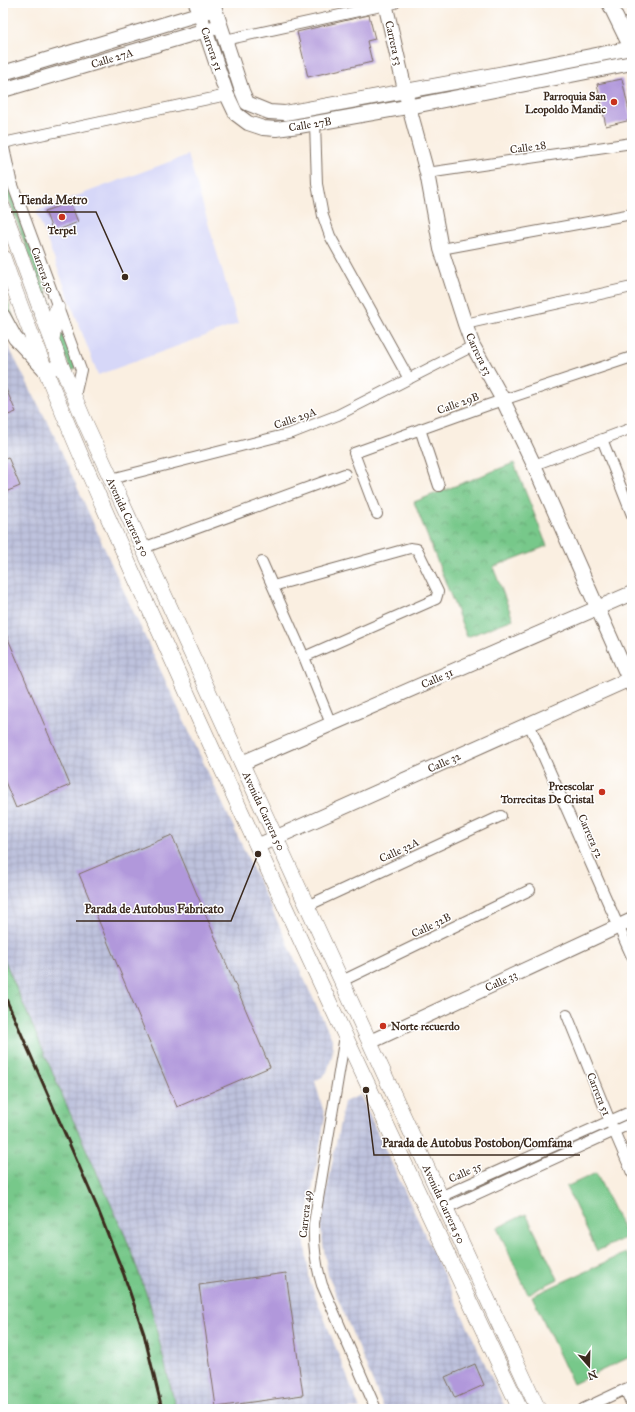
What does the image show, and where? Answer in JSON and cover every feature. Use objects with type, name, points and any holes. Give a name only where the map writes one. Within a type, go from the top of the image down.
[{"type":"main road","points":[[609,3],[632,49]]},
{"type":"main road","name":"Carrera 53","points":[[389,4],[405,90],[427,174],[441,249],[465,324],[473,346],[503,400],[534,465],[631,681]]},
{"type":"main road","name":"Carrera 51","points":[[214,6],[242,90]]},
{"type":"main road","name":"Calle 27A","points":[[3,73],[198,8],[214,6]]},
{"type":"main road","name":"Carrera 51","points":[[198,8],[227,95]]},
{"type":"main road","name":"Calle 27A","points":[[3,90],[220,26]]},
{"type":"main road","name":"Calle 27B","points":[[242,90],[248,103],[257,108],[269,112],[285,113],[632,49]]},
{"type":"main road","name":"Calle 27B","points":[[227,95],[236,114],[248,123],[263,128],[276,129],[409,107],[632,64]]},
{"type":"main road","name":"Avenida Carrera 50","points":[[3,208],[61,365],[111,479],[538,1409]]},
{"type":"main road","name":"Avenida Carrera 50","points":[[3,256],[46,371],[88,474],[257,846],[520,1409]]},
{"type":"main road","points":[[52,340],[57,308]]},
{"type":"main road","points":[[3,316],[15,338],[46,371],[61,365]]},
{"type":"main road","name":"Calle 31","points":[[242,763],[632,593]]},
{"type":"main road","name":"Calle 32","points":[[257,846],[529,724],[631,681]]},
{"type":"main road","name":"Calle 33","points":[[370,1042],[632,920]]},
{"type":"street","points":[[225,40],[389,4]]},
{"type":"street","points":[[3,143],[227,95]]},
{"type":"street","points":[[314,123],[318,184],[323,216],[328,230],[339,253],[409,379]]},
{"type":"street","name":"Carrera 50","points":[[3,143],[9,173],[80,370],[75,397]]},
{"type":"street","name":"Calle 28","points":[[427,174],[632,143]]},
{"type":"street","points":[[441,249],[632,214]]},
{"type":"street","points":[[465,324],[632,287]]},
{"type":"street","name":"Calle 29A","points":[[111,479],[292,433],[338,415],[473,346]]},
{"type":"street","name":"Calle 29B","points":[[377,514],[354,453],[503,400],[632,357]]},
{"type":"street","points":[[534,465],[632,428]]},
{"type":"street","points":[[420,429],[439,486]]},
{"type":"street","points":[[602,439],[632,515]]},
{"type":"street","points":[[143,548],[345,474]]},
{"type":"street","points":[[273,586],[410,548],[417,549],[438,592],[436,599],[304,657]]},
{"type":"street","points":[[262,562],[304,657],[331,724]]},
{"type":"street","name":"Carrera 52","points":[[529,724],[632,957]]},
{"type":"street","name":"Calle 32A","points":[[307,906],[501,816]]},
{"type":"street","name":"Calle 32B","points":[[342,981],[530,890]]},
{"type":"street","name":"Carrera 51","points":[[567,1015],[632,1173]]},
{"type":"street","name":"Carrera 49","points":[[345,1036],[314,1223],[313,1238],[318,1271],[322,1285],[376,1409]]},
{"type":"street","name":"Calle 35","points":[[443,1202],[632,1111]]},
{"type":"street","points":[[443,1202],[632,1123]]},
{"type":"street","points":[[583,1409],[629,1388],[632,1405]]},
{"type":"shaded area","points":[[188,155],[238,324],[98,375],[36,211]]},
{"type":"shaded area","points":[[3,336],[54,435],[120,583],[333,1041],[332,1056],[327,1072],[315,1081],[325,1117],[304,1237],[310,1282],[360,1409],[176,1409],[150,1304],[126,1238],[69,1111],[3,957]]},
{"type":"shaded area","points":[[360,1095],[506,1409],[384,1409],[328,1275],[320,1225],[344,1102]]},
{"type":"green space","points":[[6,179],[53,310],[49,311],[3,183],[3,180]]},
{"type":"green space","points":[[3,286],[17,329],[3,302]]},
{"type":"green space","points":[[60,327],[76,369],[71,371],[58,336]]},
{"type":"green space","points":[[514,463],[547,546],[493,567],[513,619],[467,637],[414,502]]},
{"type":"green space","points":[[3,957],[69,1111],[126,1238],[150,1304],[176,1409],[3,1409]]},
{"type":"green space","points":[[596,1173],[627,1237],[597,1251],[566,1187]]},
{"type":"green space","points":[[526,1214],[558,1279],[528,1294],[497,1228]]},
{"type":"green space","points":[[626,1253],[632,1265],[632,1356],[573,1384],[532,1296]]},
{"type":"building","points":[[369,15],[375,39],[367,41],[372,62],[308,77],[297,32]]},
{"type":"building","name":"Parroquia San Leopoldo Mandic","points":[[622,79],[631,120],[606,126],[597,84]]},
{"type":"building","name":"Terpel","points":[[70,202],[78,222],[53,232],[45,211]]},
{"type":"building","points":[[3,382],[16,412],[3,417]]},
{"type":"building","points":[[8,457],[20,486],[3,493],[3,459]]},
{"type":"building","points":[[3,627],[70,785],[16,808],[3,777]]},
{"type":"building","points":[[172,835],[270,1067],[177,1107],[79,874]]},
{"type":"building","points":[[286,1273],[303,1395],[216,1407],[199,1285]]},
{"type":"building","points":[[475,1364],[484,1385],[455,1398],[445,1377]]},
{"type":"railway","points":[[3,992],[97,1207],[124,1275],[144,1334],[162,1409]]},
{"type":"place","name":"Parroquia San Leopoldo Mandic","points":[[614,102]]},
{"type":"place","name":"Terpel","points":[[62,217]]},
{"type":"place","name":"Tienda Metro","points":[[125,277]]},
{"type":"place","name":"Preescolar Torrecitas De Cristal","points":[[602,792]]},
{"type":"place","name":"Parada de Autobus Fabricato","points":[[258,854]]},
{"type":"place","name":"Norte recuerdo","points":[[383,1026]]},
{"type":"place","name":"Parada de Autobus Postobon/Comfama","points":[[366,1090]]}]
